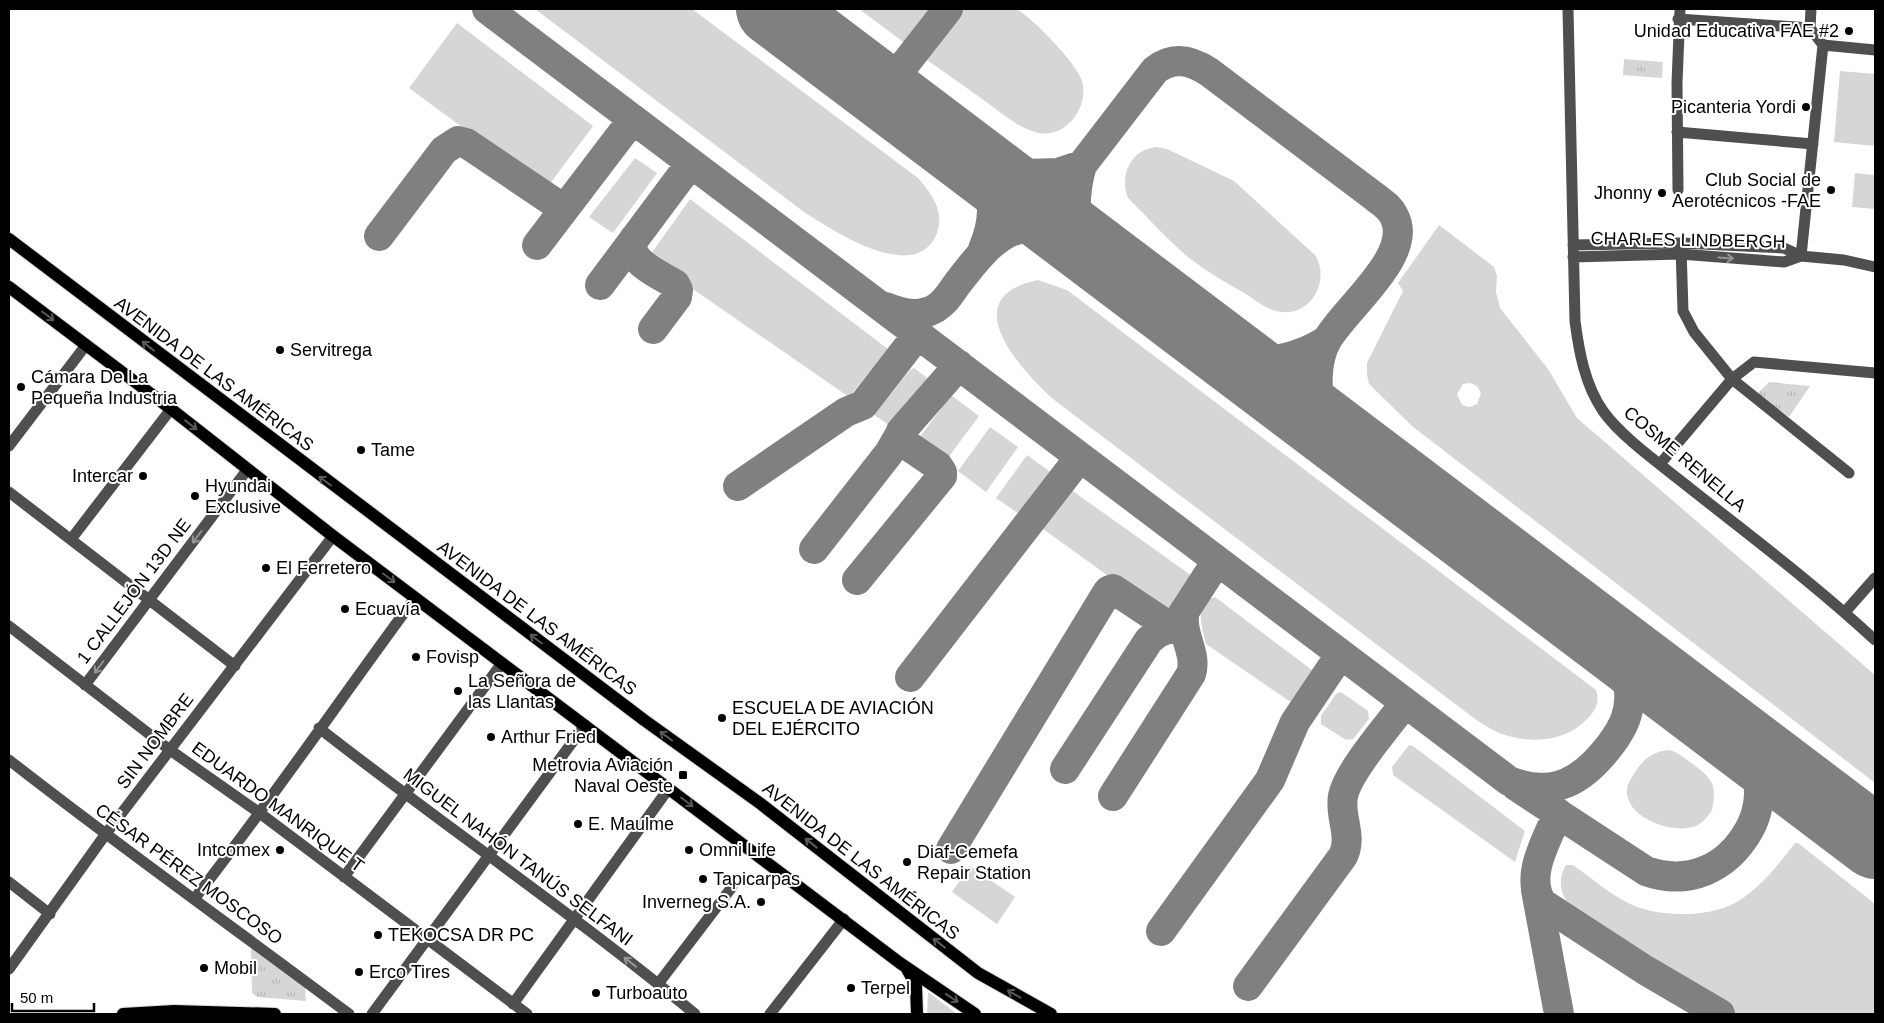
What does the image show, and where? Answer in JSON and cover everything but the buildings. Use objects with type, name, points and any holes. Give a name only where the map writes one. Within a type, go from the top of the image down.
[{"type":"main road","name":"AVENIDA DE LAS AMÉRICAS","points":[[9,239],[644,720],[761,804],[978,973],[1042,1011],[1051,1014]]},
{"type":"main road","points":[[11,290],[170,409],[333,536],[900,963],[908,970],[916,985],[917,1014]]},
{"type":"main road","points":[[900,963],[975,1014]]},
{"type":"main road","points":[[123,1014],[183,1011],[275,1014]]},
{"type":"street","name":"COSME RENELLA","points":[[1568,9],[1575,321],[1578,345],[1593,393],[1610,420],[1660,464],[1845,612],[1875,640]]},
{"type":"street","points":[[1801,256],[1822,45],[1810,28],[1811,9]]},
{"type":"street","points":[[1678,190],[1676,132],[1679,14],[1810,28]]},
{"type":"street","points":[[1822,45],[1875,50]]},
{"type":"street","points":[[1676,132],[1812,144]]},
{"type":"street","name":"CHARLES LINDBERGH","points":[[1573,251],[1681,248],[1784,262],[1801,256],[1844,260],[1875,267]]},
{"type":"street","points":[[1681,248],[1681,295],[1683,311],[1688,322],[1732,379],[1849,473]]},
{"type":"street","points":[[9,446],[86,345]]},
{"type":"street","points":[[1660,464],[1732,379],[1754,362],[1875,373]]},
{"type":"street","points":[[72,538],[170,409]]},
{"type":"street","name":"1 CALLEJÓN 13D NE","points":[[85,685],[247,470]]},
{"type":"street","points":[[9,492],[72,538],[149,601],[234,666]]},
{"type":"street","name":"SIN NOMBRE","points":[[9,969],[105,835],[333,536]]},
{"type":"street","points":[[1845,612],[1875,578]]},
{"type":"street","points":[[195,898],[261,814],[319,728],[415,598]]},
{"type":"street","name":"EDUARDO MANRIQUE T","points":[[9,626],[170,750],[261,814],[527,1014]]},
{"type":"street","points":[[344,877],[502,663]]},
{"type":"street","points":[[372,1014],[585,725]]},
{"type":"street","name":"MIGUEL NAHÓN TANÚS SELFANI","points":[[319,728],[404,794],[490,855],[695,1014]]},
{"type":"street","name":"CÉSAR PÉREZ MOSCOSO","points":[[9,760],[105,835],[195,898],[349,1014]]},
{"type":"street","points":[[513,1004],[669,788]]},
{"type":"street","points":[[9,882],[50,914]]},
{"type":"street","points":[[658,984],[732,888]]},
{"type":"street","points":[[770,1014],[844,919]]},
{"type":"green space","points":[[535,9],[692,9],[918,178],[932,196],[938,210],[939,225],[937,233],[926,248],[912,255],[894,255],[874,250],[834,231],[804,212]]},
{"type":"green space","points":[[859,9],[933,9],[906,44]]},
{"type":"green space","points":[[962,9],[1016,9],[1042,30],[1072,64],[1082,81],[1082,102],[1072,120],[1055,132],[1045,134],[1029,130],[1011,120],[924,58]]},
{"type":"green space","points":[[457,23],[593,126],[546,189],[409,88]]},
{"type":"green space","points":[[1624,59],[1663,62],[1662,78],[1623,75]]},
{"type":"green space","points":[[1840,71],[1875,74],[1875,146],[1834,142]]},
{"type":"green space","points":[[1157,147],[1167,149],[1234,181],[1315,255],[1320,266],[1321,276],[1319,287],[1307,304],[1298,310],[1288,312],[1272,310],[1264,306],[1188,257],[1128,198],[1125,181],[1129,165],[1140,153]]},
{"type":"green space","points":[[635,158],[657,173],[613,233],[589,217]]},
{"type":"green space","points":[[1855,173],[1875,175],[1875,209],[1852,207]]},
{"type":"green space","points":[[690,199],[888,349],[849,397],[648,258]]},
{"type":"green space","points":[[1439,225],[1494,267],[1497,276],[1496,292],[1500,308],[1548,369],[1577,418],[1875,675],[1875,783],[1412,426],[1369,384],[1367,363],[1403,291],[1398,283]],"holes":[[[1470,383],[1477,386],[1481,393],[1477,404],[1470,407],[1462,405],[1457,394],[1463,384]]]},
{"type":"green space","points":[[1038,280],[1067,290],[1596,690],[1597,702],[1591,715],[1580,726],[1570,732],[1548,739],[1537,740],[1513,737],[1488,727],[1053,399],[1024,370],[1011,352],[1001,334],[997,317],[1000,301],[1013,289]]},
{"type":"green space","points":[[914,368],[926,377],[927,381],[887,424],[872,413],[877,411],[910,370]]},
{"type":"green space","points":[[1769,382],[1810,386],[1789,417],[1757,394]]},
{"type":"green space","points":[[951,395],[979,416],[945,462],[917,441]]},
{"type":"green space","points":[[990,427],[1018,447],[986,492],[958,471]]},
{"type":"green space","points":[[1027,455],[1053,474],[1022,516],[996,498]]},
{"type":"green space","points":[[1070,489],[1199,581],[1171,621],[1043,529]]},
{"type":"green space","points":[[1215,597],[1316,673],[1295,705],[1206,644],[1201,624],[1201,610],[1208,600]]},
{"type":"green space","points":[[1341,692],[1368,711],[1369,719],[1353,739],[1346,740],[1321,724],[1321,716],[1336,694]]},
{"type":"green space","points":[[1409,745],[1413,746],[1525,831],[1515,862],[1393,775],[1392,767]]},
{"type":"green space","points":[[1670,750],[1682,756],[1706,774],[1714,788],[1712,810],[1704,821],[1696,826],[1676,828],[1652,822],[1633,808],[1628,799],[1627,789],[1633,775],[1641,764],[1655,753]]},
{"type":"green space","points":[[1795,843],[1798,843],[1875,904],[1875,1014],[1733,1014],[1573,908],[1565,899],[1561,888],[1563,870],[1566,865],[1573,865],[1612,893],[1637,907],[1673,914],[1713,911],[1735,903],[1753,891]]},
{"type":"green space","points":[[970,866],[1015,897],[997,924],[952,892]]},
{"type":"green space","points":[[251,948],[305,986],[306,1001],[257,997],[252,993]]},
{"type":"green space","points":[[928,992],[957,1014],[927,1014]]},
{"type":"taxiway","points":[[487,9],[1509,781],[1540,788],[1554,787],[1567,783],[1590,768],[1601,757],[1619,732],[1629,706],[1629,691],[1622,666],[1609,645],[1597,632]]},
{"type":"taxiway","points":[[883,92],[948,9]]},
{"type":"taxiway","points":[[994,175],[1058,173],[1082,165],[1155,70],[1168,63],[1182,61],[1189,62],[1209,72],[1375,197],[1394,216],[1398,231],[1395,247],[1387,264],[1375,281],[1327,340],[1318,370],[1321,423]]},
{"type":"taxiway","points":[[537,245],[633,119]]},
{"type":"taxiway","points":[[379,236],[444,150],[458,141],[466,143],[555,203],[565,205],[571,200]]},
{"type":"taxiway","points":[[966,154],[983,177],[991,199],[991,222],[983,249]]},
{"type":"taxiway","points":[[600,285],[691,163]]},
{"type":"taxiway","points":[[1079,240],[1076,202],[1077,184],[1082,165]]},
{"type":"taxiway","points":[[885,307],[911,314],[927,312],[936,308],[948,297],[982,253],[1008,233],[1022,228],[1057,231],[1079,240]]},
{"type":"taxiway","points":[[634,239],[632,247],[634,254],[639,260],[645,266],[675,284],[678,290],[677,297],[653,329]]},
{"type":"taxiway","points":[[738,486],[846,412],[863,405],[918,334]]},
{"type":"taxiway","points":[[1241,362],[1286,358],[1306,351],[1327,340]]},
{"type":"taxiway","points":[[814,549],[889,453],[903,429],[959,365]]},
{"type":"taxiway","points":[[857,580],[942,476],[938,466],[904,443],[901,431]]},
{"type":"taxiway","points":[[910,677],[1080,457]]},
{"type":"taxiway","points":[[1065,769],[1149,640],[1158,633],[1175,626],[1217,561]]},
{"type":"taxiway","points":[[951,849],[1108,591],[1113,589],[1164,623],[1177,622]]},
{"type":"taxiway","points":[[1113,796],[1191,674],[1193,666],[1184,627],[1185,611]]},
{"type":"taxiway","points":[[1161,931],[1270,780],[1295,722],[1340,655]]},
{"type":"taxiway","points":[[1248,986],[1343,856],[1347,841],[1342,804],[1346,786],[1370,748],[1405,703]]},
{"type":"taxiway","points":[[1516,786],[1646,871],[1662,875],[1691,875],[1705,871],[1730,855],[1749,830],[1756,813],[1759,800],[1757,774],[1749,756],[1733,735]]},
{"type":"taxiway","points":[[1558,813],[1543,846],[1536,870],[1535,881],[1542,903],[1645,970],[1720,1014]]},
{"type":"taxiway","points":[[1536,890],[1559,1014]]},
{"type":"runway","points":[[773,9],[1875,842]]},
{"type":"place","name":"Unidad Educativa FAE #2","points":[[1849,31]]},
{"type":"place","name":"Picanteria Yordi","points":[[1806,107]]},
{"type":"place","name":"Club Social de Aerotécnicos -FAE","points":[[1831,190]]},
{"type":"place","name":"Jhonny","points":[[1662,193]]},
{"type":"place","name":"Servitrega","points":[[280,350]]},
{"type":"place","name":"Cámara De La Pequeña Industria","points":[[21,387]]},
{"type":"place","name":"Tame","points":[[361,450]]},
{"type":"place","name":"Intercar","points":[[143,476]]},
{"type":"place","name":"Hyundai Exclusive","points":[[195,496]]},
{"type":"place","name":"El Ferretero","points":[[266,568]]},
{"type":"place","name":"Ecuavía","points":[[345,609]]},
{"type":"place","name":"Fovisp","points":[[416,657]]},
{"type":"place","name":"La Señora de las Llantas","points":[[458,691]]},
{"type":"place","name":"ESCUELA DE AVIACIÓN DEL EJÉRCITO","points":[[722,718]]},
{"type":"place","name":"Arthur Fried","points":[[491,737]]},
{"type":"place","name":"Metrovia Aviación Naval Oeste","points":[[683,775]]},
{"type":"place","name":"E. Maulme","points":[[578,824]]},
{"type":"place","name":"Intcomex","points":[[280,850]]},
{"type":"place","name":"Omni Life","points":[[689,850]]},
{"type":"place","name":"Diaf-Cemefa Repair Station","points":[[907,862]]},
{"type":"place","name":"Tapicarpas","points":[[703,879]]},
{"type":"place","name":"Inverneg S.A.","points":[[761,902]]},
{"type":"place","name":"TEKOCSA DR PC","points":[[378,935]]},
{"type":"place","name":"Mobil","points":[[204,968]]},
{"type":"place","name":"Erco Tires","points":[[359,972]]},
{"type":"place","name":"Terpel","points":[[851,988]]},
{"type":"place","name":"Turboauto","points":[[596,993]]}]
